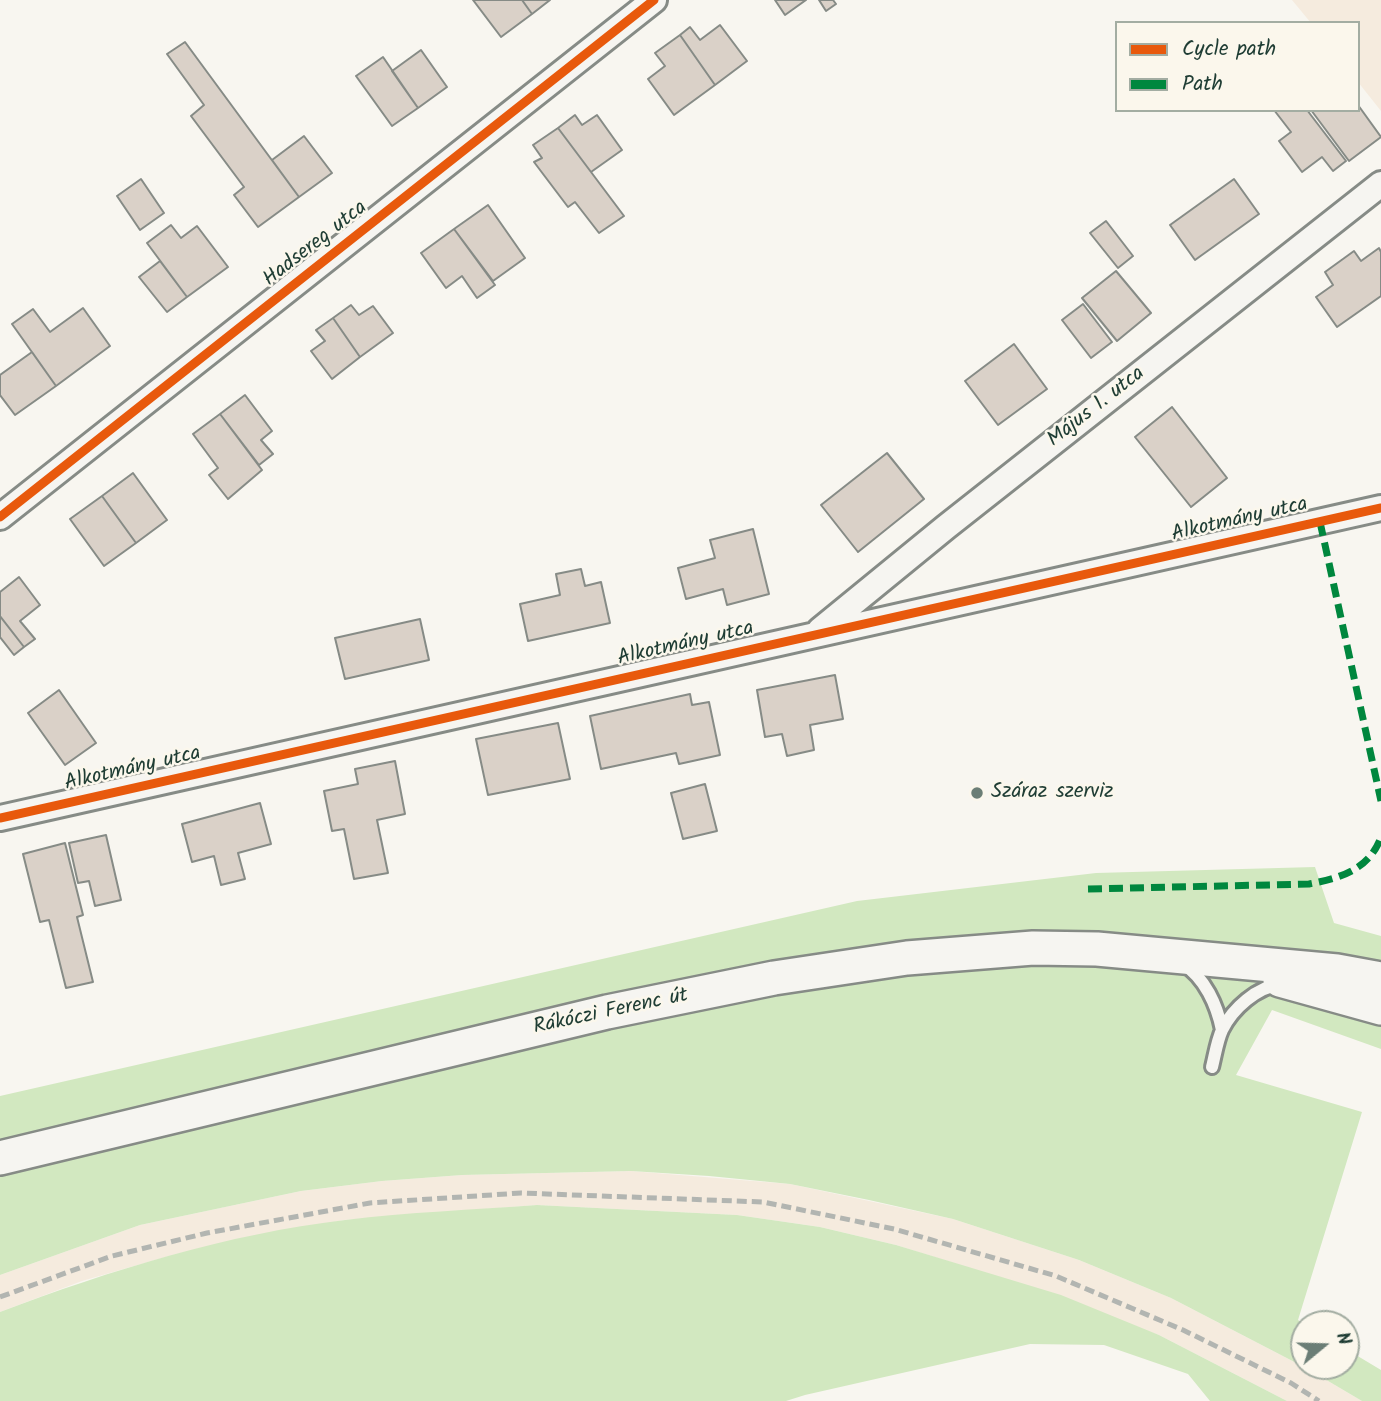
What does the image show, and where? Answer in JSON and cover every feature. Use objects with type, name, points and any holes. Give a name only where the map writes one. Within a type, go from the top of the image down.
[{"type":"main road","name":"Rákóczi Ferenc út","points":[[0,1158],[607,1012],[774,978],[907,958],[1021,948],[1097,949],[1337,971],[1381,979]]},
{"type":"main road","name":"Rákóczi Ferenc út","points":[[1232,961],[1288,983],[1381,1008]]},
{"type":"street","name":"Hadsereg utca","points":[[0,517],[653,0]]},
{"type":"street","name":"Május 1. utca","points":[[815,634],[946,527],[1381,184]]},
{"type":"street","name":"Alkotmány utca","points":[[0,818],[1381,508]]},
{"type":"lane","points":[[1168,955],[1191,969],[1203,984],[1219,1013],[1222,1030]]},
{"type":"lane","points":[[1212,1067],[1222,1030],[1236,1010],[1270,985],[1288,983]]},
{"type":"shaded area","points":[[1292,0],[1381,0],[1381,111],[1360,85],[1360,21],[1309,21]]},
{"type":"shaded area","points":[[631,1171],[790,1184],[953,1219],[1079,1260],[1171,1298],[1290,1360],[1290,1380],[1326,1380],[1362,1401],[1287,1401],[1159,1335],[963,1266],[896,1245],[820,1227],[737,1215],[537,1205],[344,1220],[176,1254],[82,1281],[0,1312],[0,1275],[140,1225],[301,1191],[462,1175]]},
{"type":"green space","points":[[1315,867],[1334,923],[1381,936],[1381,1049],[1272,1010],[1236,1075],[1362,1112],[1301,1310],[1290,1310],[1290,1360],[1171,1298],[1079,1260],[953,1219],[790,1184],[709,1176],[631,1171],[462,1175],[301,1191],[140,1225],[0,1275],[0,1096],[857,901],[1096,873]]},
{"type":"green space","points":[[537,1205],[737,1215],[820,1227],[896,1245],[1061,1295],[1159,1335],[1287,1401],[1210,1401],[1188,1374],[1104,1345],[1030,1344],[786,1401],[0,1401],[0,1312],[127,1268],[257,1234],[393,1215]]},
{"type":"green space","points":[[1360,1357],[1381,1370],[1381,1401],[1362,1401],[1326,1380],[1360,1380]]},
{"type":"building","points":[[473,0],[522,0],[532,14],[501,37]]},
{"type":"building","points":[[522,0],[550,0],[532,14]]},
{"type":"building","points":[[775,0],[806,0],[785,15]]},
{"type":"building","points":[[819,0],[833,0],[836,4],[826,11]]},
{"type":"building","points":[[720,25],[747,61],[715,85],[680,35],[690,27],[700,40]]},
{"type":"building","points":[[680,35],[715,85],[674,115],[648,79],[665,66],[655,53]]},
{"type":"building","points":[[185,42],[299,197],[258,227],[234,195],[244,187],[191,116],[204,105],[167,54]]},
{"type":"building","points":[[421,50],[447,87],[418,108],[392,71]]},
{"type":"building","points":[[383,57],[418,108],[392,126],[356,76]]},
{"type":"building","points":[[1360,108],[1381,137],[1349,161],[1312,112],[1360,112]]},
{"type":"building","points":[[1276,112],[1309,112],[1346,161],[1333,171],[1322,157],[1302,172],[1279,141],[1291,132]]},
{"type":"building","points":[[575,115],[582,125],[597,115],[622,150],[591,172],[558,128]]},
{"type":"building","points":[[558,128],[624,216],[599,233],[575,202],[568,207],[534,162],[542,158],[533,145]]},
{"type":"building","points":[[304,136],[332,173],[299,197],[272,160]]},
{"type":"building","points":[[141,179],[164,213],[140,230],[117,196]]},
{"type":"building","points":[[1234,179],[1259,214],[1195,260],[1170,225]]},
{"type":"building","points":[[488,205],[525,258],[493,281],[454,229]]},
{"type":"building","points":[[1106,221],[1133,256],[1118,268],[1090,233]]},
{"type":"building","points":[[171,225],[181,238],[197,226],[228,267],[187,297],[147,243]]},
{"type":"building","points":[[454,229],[495,285],[477,298],[462,276],[446,288],[421,253]]},
{"type":"building","points":[[1379,248],[1381,296],[1337,327],[1316,297],[1333,285],[1325,272],[1354,251],[1361,261]]},
{"type":"building","points":[[160,261],[187,297],[167,312],[139,277]]},
{"type":"building","points":[[1116,271],[1151,313],[1117,341],[1082,298]]},
{"type":"building","points":[[1083,304],[1112,342],[1091,358],[1062,320]]},
{"type":"building","points":[[351,305],[359,315],[373,306],[393,333],[360,357],[333,318]]},
{"type":"building","points":[[83,308],[110,346],[56,386],[12,324],[33,309],[50,332]]},
{"type":"building","points":[[333,318],[360,357],[332,379],[311,351],[325,341],[316,330]]},
{"type":"building","points":[[1014,344],[1047,389],[998,425],[965,381]]},
{"type":"building","points":[[32,352],[56,386],[15,415],[0,395],[0,375]]},
{"type":"building","points":[[245,395],[272,431],[261,440],[273,454],[259,465],[220,414]]},
{"type":"building","points":[[1172,407],[1227,478],[1191,507],[1135,437]]},
{"type":"building","points":[[220,414],[262,470],[228,499],[209,475],[218,468],[193,434]]},
{"type":"building","points":[[887,453],[924,499],[858,552],[821,505]]},
{"type":"building","points":[[133,473],[167,520],[136,543],[102,496]]},
{"type":"building","points":[[102,496],[136,543],[104,566],[70,519]]},
{"type":"building","points":[[753,529],[769,594],[727,605],[723,589],[686,599],[678,568],[715,558],[710,540]]},
{"type":"building","points":[[581,569],[585,586],[601,582],[610,623],[528,641],[520,604],[560,595],[556,574]]},
{"type":"building","points":[[19,577],[40,605],[20,621],[35,639],[24,647],[0,616],[0,592]]},
{"type":"building","points":[[0,616],[24,647],[14,655],[0,637]]},
{"type":"building","points":[[420,619],[429,660],[345,679],[335,638]]},
{"type":"building","points":[[835,675],[843,719],[810,725],[814,750],[787,756],[782,734],[765,737],[757,690]]},
{"type":"building","points":[[59,690],[96,743],[65,765],[28,713]]},
{"type":"building","points":[[690,694],[692,705],[709,702],[720,755],[679,764],[676,753],[601,769],[590,716]]},
{"type":"building","points":[[558,723],[570,779],[488,795],[476,739]]},
{"type":"building","points":[[395,761],[405,814],[377,820],[388,873],[354,879],[344,829],[332,831],[324,791],[358,784],[355,769]]},
{"type":"building","points":[[705,784],[717,831],[683,839],[671,793]]},
{"type":"building","points":[[260,803],[271,844],[238,853],[245,879],[221,885],[214,856],[192,862],[182,824]]},
{"type":"building","points":[[106,835],[121,900],[95,906],[89,881],[78,883],[69,843]]},
{"type":"building","points":[[65,843],[83,915],[77,917],[93,982],[66,988],[49,920],[40,922],[23,854]]},
{"type":"railway","points":[[0,1297],[112,1256],[207,1233],[370,1203],[521,1193],[763,1202],[894,1229],[1056,1276],[1183,1330],[1291,1383],[1319,1401]]},
{"type":"marked path","points":[[1320,522],[1381,801]]},
{"type":"marked path","points":[[1088,889],[1309,884],[1352,871],[1369,857],[1381,837]]},
{"type":"cycle path","points":[[0,517],[654,0]]},
{"type":"cycle path","points":[[0,818],[1381,508]]},
{"type":"place","name":"Száraz szerviz","points":[[977,793]]}]
